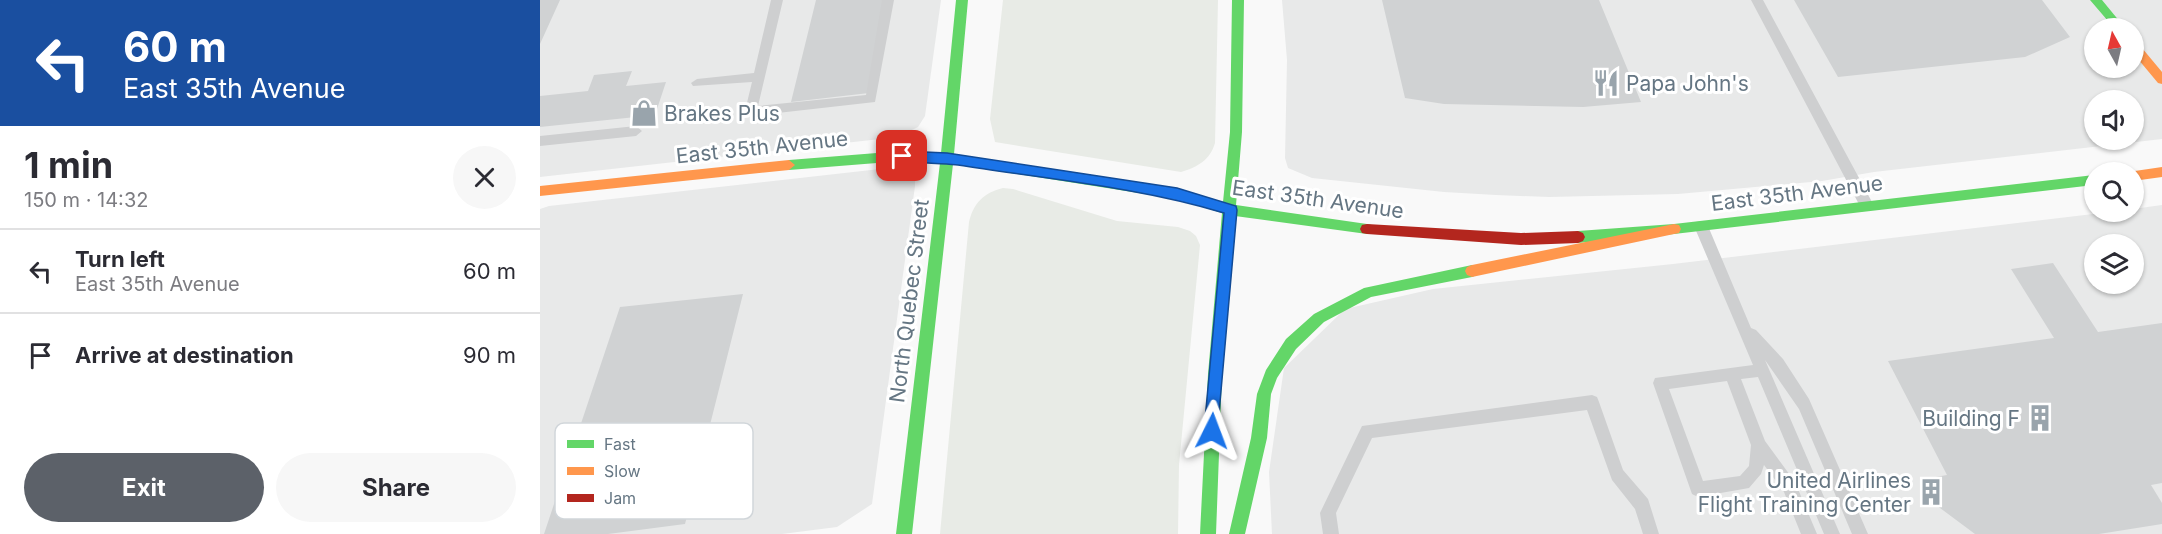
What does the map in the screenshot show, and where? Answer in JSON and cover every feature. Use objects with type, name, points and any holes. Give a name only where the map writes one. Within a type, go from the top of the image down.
[{"type":"main road","name":"North Quebec Street","points":[[904,534],[947,158],[962,0]]},
{"type":"main road","points":[[1208,534],[1214,391],[1231,210],[1238,103],[1238,0]]},
{"type":"main road","points":[[2096,0],[2111,18]]},
{"type":"main road","points":[[2144,58],[2162,80]]},
{"type":"main road","name":"East 35th Avenue","points":[[540,190],[815,162],[902,156],[947,158],[1177,194],[1231,210],[1359,228],[1478,238],[1568,238],[1674,229],[2084,181]]},
{"type":"main road","points":[[2144,174],[2162,172]]},
{"type":"main road","points":[[1237,534],[1259,442],[1264,396],[1270,376],[1299,334],[1320,315],[1344,301],[1369,292],[1674,229]]},
{"type":"lane","points":[[777,0],[751,111],[871,99],[888,0]]},
{"type":"lane","points":[[1757,0],[1867,206]]},
{"type":"lane","points":[[697,83],[759,77]]},
{"type":"lane","points":[[540,141],[636,131]]},
{"type":"lane","points":[[1701,226],[1832,534]]},
{"type":"lane","points":[[1745,327],[1778,364],[1804,404],[1860,534]]},
{"type":"lane","points":[[1759,445],[1756,468],[1744,483],[1698,489],[1660,383],[1763,370]]},
{"type":"lane","points":[[1732,374],[1759,445],[1790,487],[1809,534]]},
{"type":"lane","points":[[1331,534],[1328,513],[1367,431],[1592,402],[1617,475],[1642,505],[1651,534]]},
{"type":"shaded area","points":[[540,0],[941,0],[925,116],[918,127],[898,137],[540,177]]},
{"type":"shaded area","points":[[1003,0],[1218,0],[1215,143],[1207,158],[1193,168],[1181,172],[995,142],[990,119]]},
{"type":"shaded area","points":[[1282,0],[2162,0],[2162,139],[2144,141],[2144,90],[2084,90],[2084,148],[1874,172],[1822,181],[1678,194],[1549,197],[1444,192],[1312,178],[1288,168],[1285,158],[1287,60]]},
{"type":"shaded area","points":[[880,169],[895,169],[912,174],[915,178],[915,186],[872,504],[837,527],[782,534],[540,534],[540,209],[549,206]]},
{"type":"shaded area","points":[[1003,188],[1013,189],[1117,221],[1178,227],[1196,236],[1200,245],[1179,465],[1178,534],[940,534],[969,222],[981,199]]},
{"type":"shaded area","name":"United Airlines Flight Training Center","points":[[2162,205],[2162,534],[1272,534],[1269,472],[1284,368],[1345,309],[1433,289],[1673,264],[2084,215],[2084,222],[2144,222],[2144,207]]},
{"type":"building","points":[[540,0],[560,0],[540,44]]},
{"type":"building","points":[[816,0],[885,0],[869,93],[791,102]]},
{"type":"building","points":[[1382,0],[1599,0],[1641,102],[1583,107],[1444,104],[1405,98]]},
{"type":"building","points":[[1794,0],[2042,0],[2070,37],[2025,57],[1838,77]]},
{"type":"building","points":[[632,71],[626,86],[666,82],[655,115],[540,127],[540,96],[588,91],[594,75]]},
{"type":"building","name":"Building F","points":[[2053,263],[2098,332],[2162,323],[2162,483],[2151,485],[2162,503],[2162,524],[2099,534],[1975,534],[1936,505],[1924,479],[1947,475],[1888,361],[2054,338],[2011,269]]},
{"type":"building","points":[[743,294],[710,423],[581,423],[620,307]]},
{"type":"building","points":[[555,501],[555,519],[686,519],[685,524],[608,534],[544,534]]},
{"type":"traffic: fast","points":[[904,534],[947,158],[962,0]]},
{"type":"traffic: fast","points":[[1208,534],[1215,374],[1236,132],[1238,0]]},
{"type":"traffic: fast","points":[[2096,0],[2111,18]]},
{"type":"traffic: fast","points":[[789,165],[902,156],[947,158],[1177,194],[1231,210],[1367,229]]},
{"type":"traffic: fast","points":[[1578,237],[1674,229],[2084,181]]},
{"type":"traffic: fast","points":[[1237,534],[1259,438],[1264,394],[1271,375],[1291,344],[1319,318],[1369,292],[1472,271]]},
{"type":"traffic: slow","points":[[2144,58],[2162,80]]},
{"type":"traffic: slow","points":[[540,191],[789,165]]},
{"type":"traffic: slow","points":[[2144,174],[2162,172]]},
{"type":"traffic: slow","points":[[1472,271],[1674,229]]},
{"type":"traffic: jam","points":[[1367,229],[1521,239],[1578,237]]},
{"type":"place","name":"Papa John's","points":[[1606,83]]},
{"type":"place","name":"Brakes Plus","points":[[644,113]]},
{"type":"place","name":"Building F","points":[[2040,418]]},
{"type":"place","name":"United Airlines Flight Training Center","points":[[1931,492]]},
{"type":"route","points":[[902,156],[947,158],[1177,194],[1231,210],[1217,349],[1212,431]]}]
